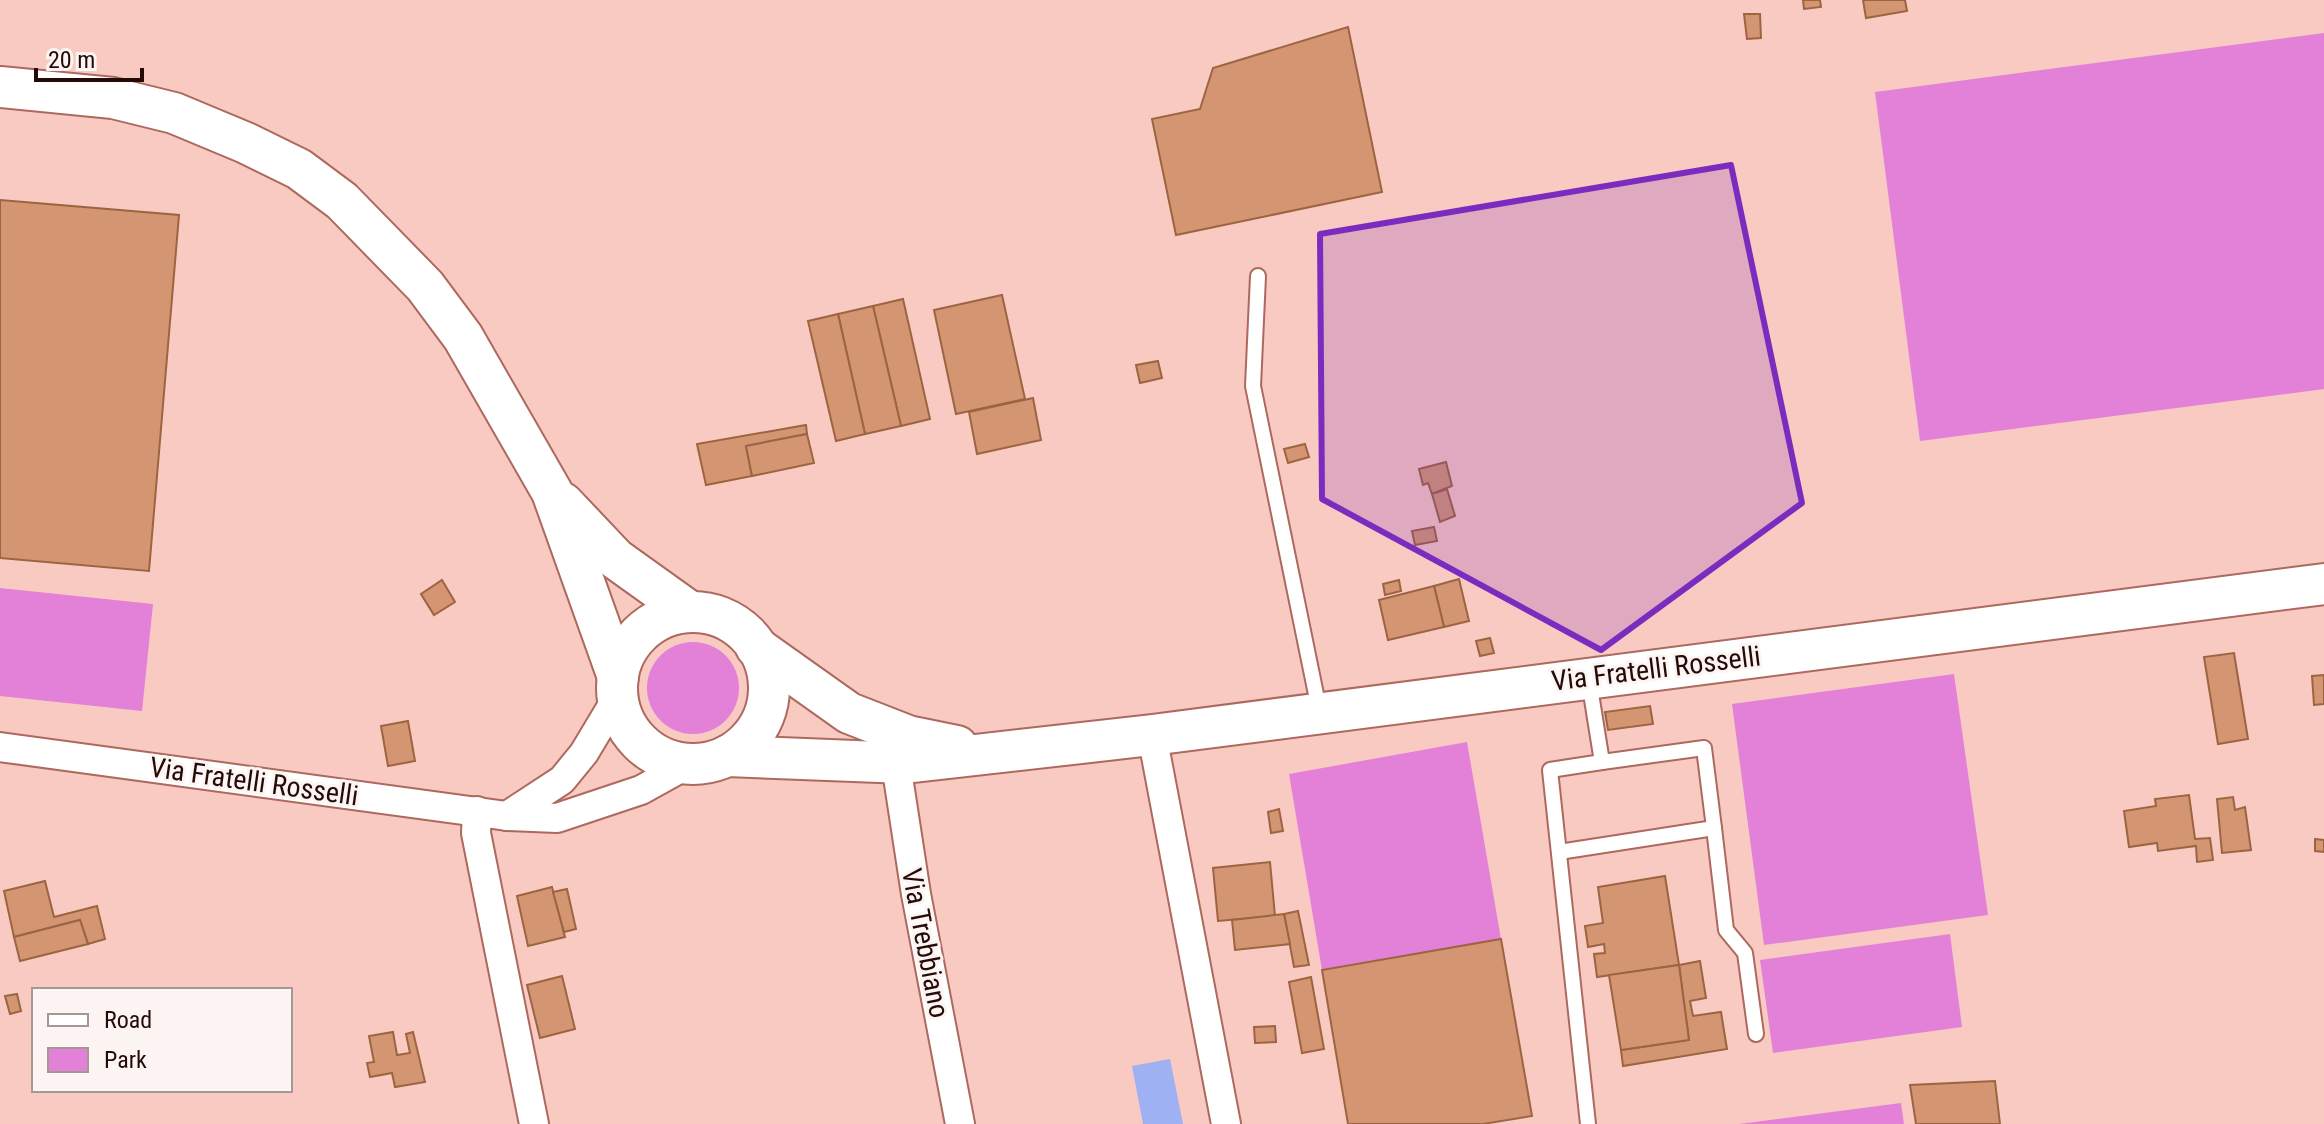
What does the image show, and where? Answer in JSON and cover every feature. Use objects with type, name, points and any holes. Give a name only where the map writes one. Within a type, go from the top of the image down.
[{"type":"street","points":[[0,87],[113,98],[174,113],[299,169],[342,201],[425,286],[463,337],[552,492],[617,687],[623,719],[633,736],[649,751],[668,760],[688,764],[708,763],[727,756],[747,741],[762,720],[769,695],[767,670],[756,647],[739,627],[715,615],[690,612],[664,618],[642,632],[626,652],[617,687],[584,753],[562,780],[507,816]]},
{"type":"street","points":[[552,492],[616,559],[690,612]]},
{"type":"street","name":"Via Fratelli Rosselli","points":[[727,756],[905,763],[1152,735],[2324,584]]},
{"type":"street","name":"Via Fratelli Rosselli","points":[[756,647],[849,713],[908,736],[989,752]]},
{"type":"street","points":[[1152,735],[1226,1124]]},
{"type":"street","name":"Via Fratelli Rosselli","points":[[0,747],[507,816],[557,818],[641,790],[688,764]]},
{"type":"street","name":"Via Trebbiano","points":[[905,763],[898,777],[900,791],[916,894],[960,1124]]},
{"type":"street","points":[[477,811],[476,833],[534,1124]]},
{"type":"lane","points":[[1258,276],[1253,386],[1319,713]]},
{"type":"lane","points":[[1588,677],[1602,762]]},
{"type":"lane","points":[[1588,1124],[1550,770],[1704,748],[1726,930],[1745,953],[1756,1034]]},
{"type":"lane","points":[[1559,852],[1714,828]]},
{"type":"highlighted area","points":[[1731,165],[1802,503],[1601,650],[1322,499],[1320,234]]},
{"type":"green space","points":[[2324,33],[2324,389],[1920,441],[1875,92]]},
{"type":"green space","points":[[0,588],[153,604],[142,711],[0,696]]},
{"type":"green space","points":[[684,642],[702,642],[719,649],[732,662],[739,688],[732,714],[719,727],[702,734],[684,734],[667,727],[654,714],[647,697],[647,679],[654,662],[667,649]]},
{"type":"green space","points":[[1954,674],[1988,915],[1764,945],[1732,704]]},
{"type":"green space","points":[[1467,742],[1501,939],[1322,970],[1289,774]]},
{"type":"green space","points":[[1950,934],[1962,1027],[1773,1053],[1760,960]]},
{"type":"green space","points":[[1901,1103],[1904,1124],[1739,1124]]},
{"type":"water","points":[[1170,1059],[1183,1124],[1143,1124],[1132,1066]]},
{"type":"building","points":[[1803,0],[1820,0],[1821,7],[1804,9]]},
{"type":"building","points":[[1863,0],[1905,0],[1907,11],[1866,18]]},
{"type":"building","points":[[1744,14],[1760,14],[1761,38],[1747,39]]},
{"type":"building","points":[[1348,27],[1382,192],[1176,235],[1152,119],[1200,109],[1213,68]]},
{"type":"building","points":[[0,200],[179,215],[149,571],[0,558]]},
{"type":"building","points":[[1002,295],[1025,399],[956,414],[934,310]]},
{"type":"building","points":[[903,299],[930,419],[901,426],[873,306]]},
{"type":"building","points":[[873,306],[901,426],[865,434],[838,314]]},
{"type":"building","points":[[838,314],[865,434],[836,441],[808,321]]},
{"type":"building","points":[[1158,361],[1162,378],[1140,383],[1136,365]]},
{"type":"building","points":[[1033,398],[1041,440],[977,454],[969,412]]},
{"type":"building","points":[[806,425],[807,434],[746,446],[752,476],[706,485],[697,444]]},
{"type":"building","points":[[807,434],[814,463],[752,476],[746,446]]},
{"type":"building","points":[[1305,444],[1309,457],[1288,463],[1284,449]]},
{"type":"building","points":[[1446,462],[1452,486],[1432,494],[1428,483],[1423,485],[1419,469]]},
{"type":"building","points":[[1447,489],[1455,516],[1440,522],[1432,494]]},
{"type":"building","points":[[1434,527],[1437,541],[1415,545],[1412,531]]},
{"type":"building","points":[[1459,579],[1469,621],[1444,627],[1434,586]]},
{"type":"building","points":[[442,580],[455,602],[434,615],[421,594]]},
{"type":"building","points":[[1399,580],[1401,591],[1385,595],[1383,584]]},
{"type":"building","points":[[1434,586],[1444,627],[1388,640],[1379,600]]},
{"type":"building","points":[[1490,638],[1494,653],[1480,656],[1476,641]]},
{"type":"building","points":[[2234,653],[2248,739],[2218,744],[2204,657]]},
{"type":"building","points":[[2324,675],[2324,704],[2314,705],[2312,676]]},
{"type":"building","points":[[1650,706],[1653,724],[1608,730],[1605,712]]},
{"type":"building","points":[[408,721],[415,761],[388,766],[381,726]]},
{"type":"building","points":[[2189,795],[2195,839],[2210,838],[2213,860],[2197,862],[2196,846],[2158,851],[2157,843],[2129,847],[2124,811],[2156,806],[2155,799]]},
{"type":"building","points":[[2233,797],[2235,810],[2245,807],[2251,850],[2222,853],[2217,799]]},
{"type":"building","points":[[1279,809],[1283,831],[1271,833],[1268,812]]},
{"type":"building","points":[[2315,839],[2324,840],[2324,852],[2315,851]]},
{"type":"building","points":[[1270,862],[1275,916],[1218,921],[1213,868]]},
{"type":"building","points":[[1665,876],[1679,965],[1597,977],[1594,954],[1605,953],[1604,944],[1588,947],[1585,926],[1603,923],[1598,887]]},
{"type":"building","points":[[45,881],[54,917],[97,906],[105,939],[88,944],[80,920],[14,937],[4,891]]},
{"type":"building","points":[[552,887],[565,937],[528,946],[517,896]]},
{"type":"building","points":[[567,889],[576,929],[564,932],[553,892]]},
{"type":"building","points":[[1298,911],[1309,965],[1294,967],[1284,914]]},
{"type":"building","points":[[1284,914],[1290,944],[1235,950],[1232,920]]},
{"type":"building","points":[[80,920],[88,944],[20,961],[14,937]]},
{"type":"building","points":[[1501,939],[1532,1116],[1483,1124],[1348,1124],[1322,970]]},
{"type":"building","points":[[1700,961],[1706,998],[1690,1001],[1693,1016],[1721,1012],[1727,1049],[1623,1066],[1621,1050],[1689,1040],[1679,965]]},
{"type":"building","points":[[1679,965],[1689,1040],[1621,1050],[1609,975]]},
{"type":"building","points":[[562,976],[575,1029],[540,1038],[527,985]]},
{"type":"building","points":[[1311,977],[1324,1049],[1302,1053],[1289,982]]},
{"type":"building","points":[[17,994],[21,1011],[10,1014],[5,996]]},
{"type":"building","points":[[1275,1026],[1276,1042],[1255,1043],[1254,1027]]},
{"type":"building","points":[[393,1032],[397,1055],[410,1053],[406,1034],[413,1032],[425,1082],[395,1087],[392,1073],[370,1077],[367,1063],[374,1062],[369,1036]]},
{"type":"building","points":[[1995,1081],[2000,1124],[1916,1124],[1910,1085]]}]
